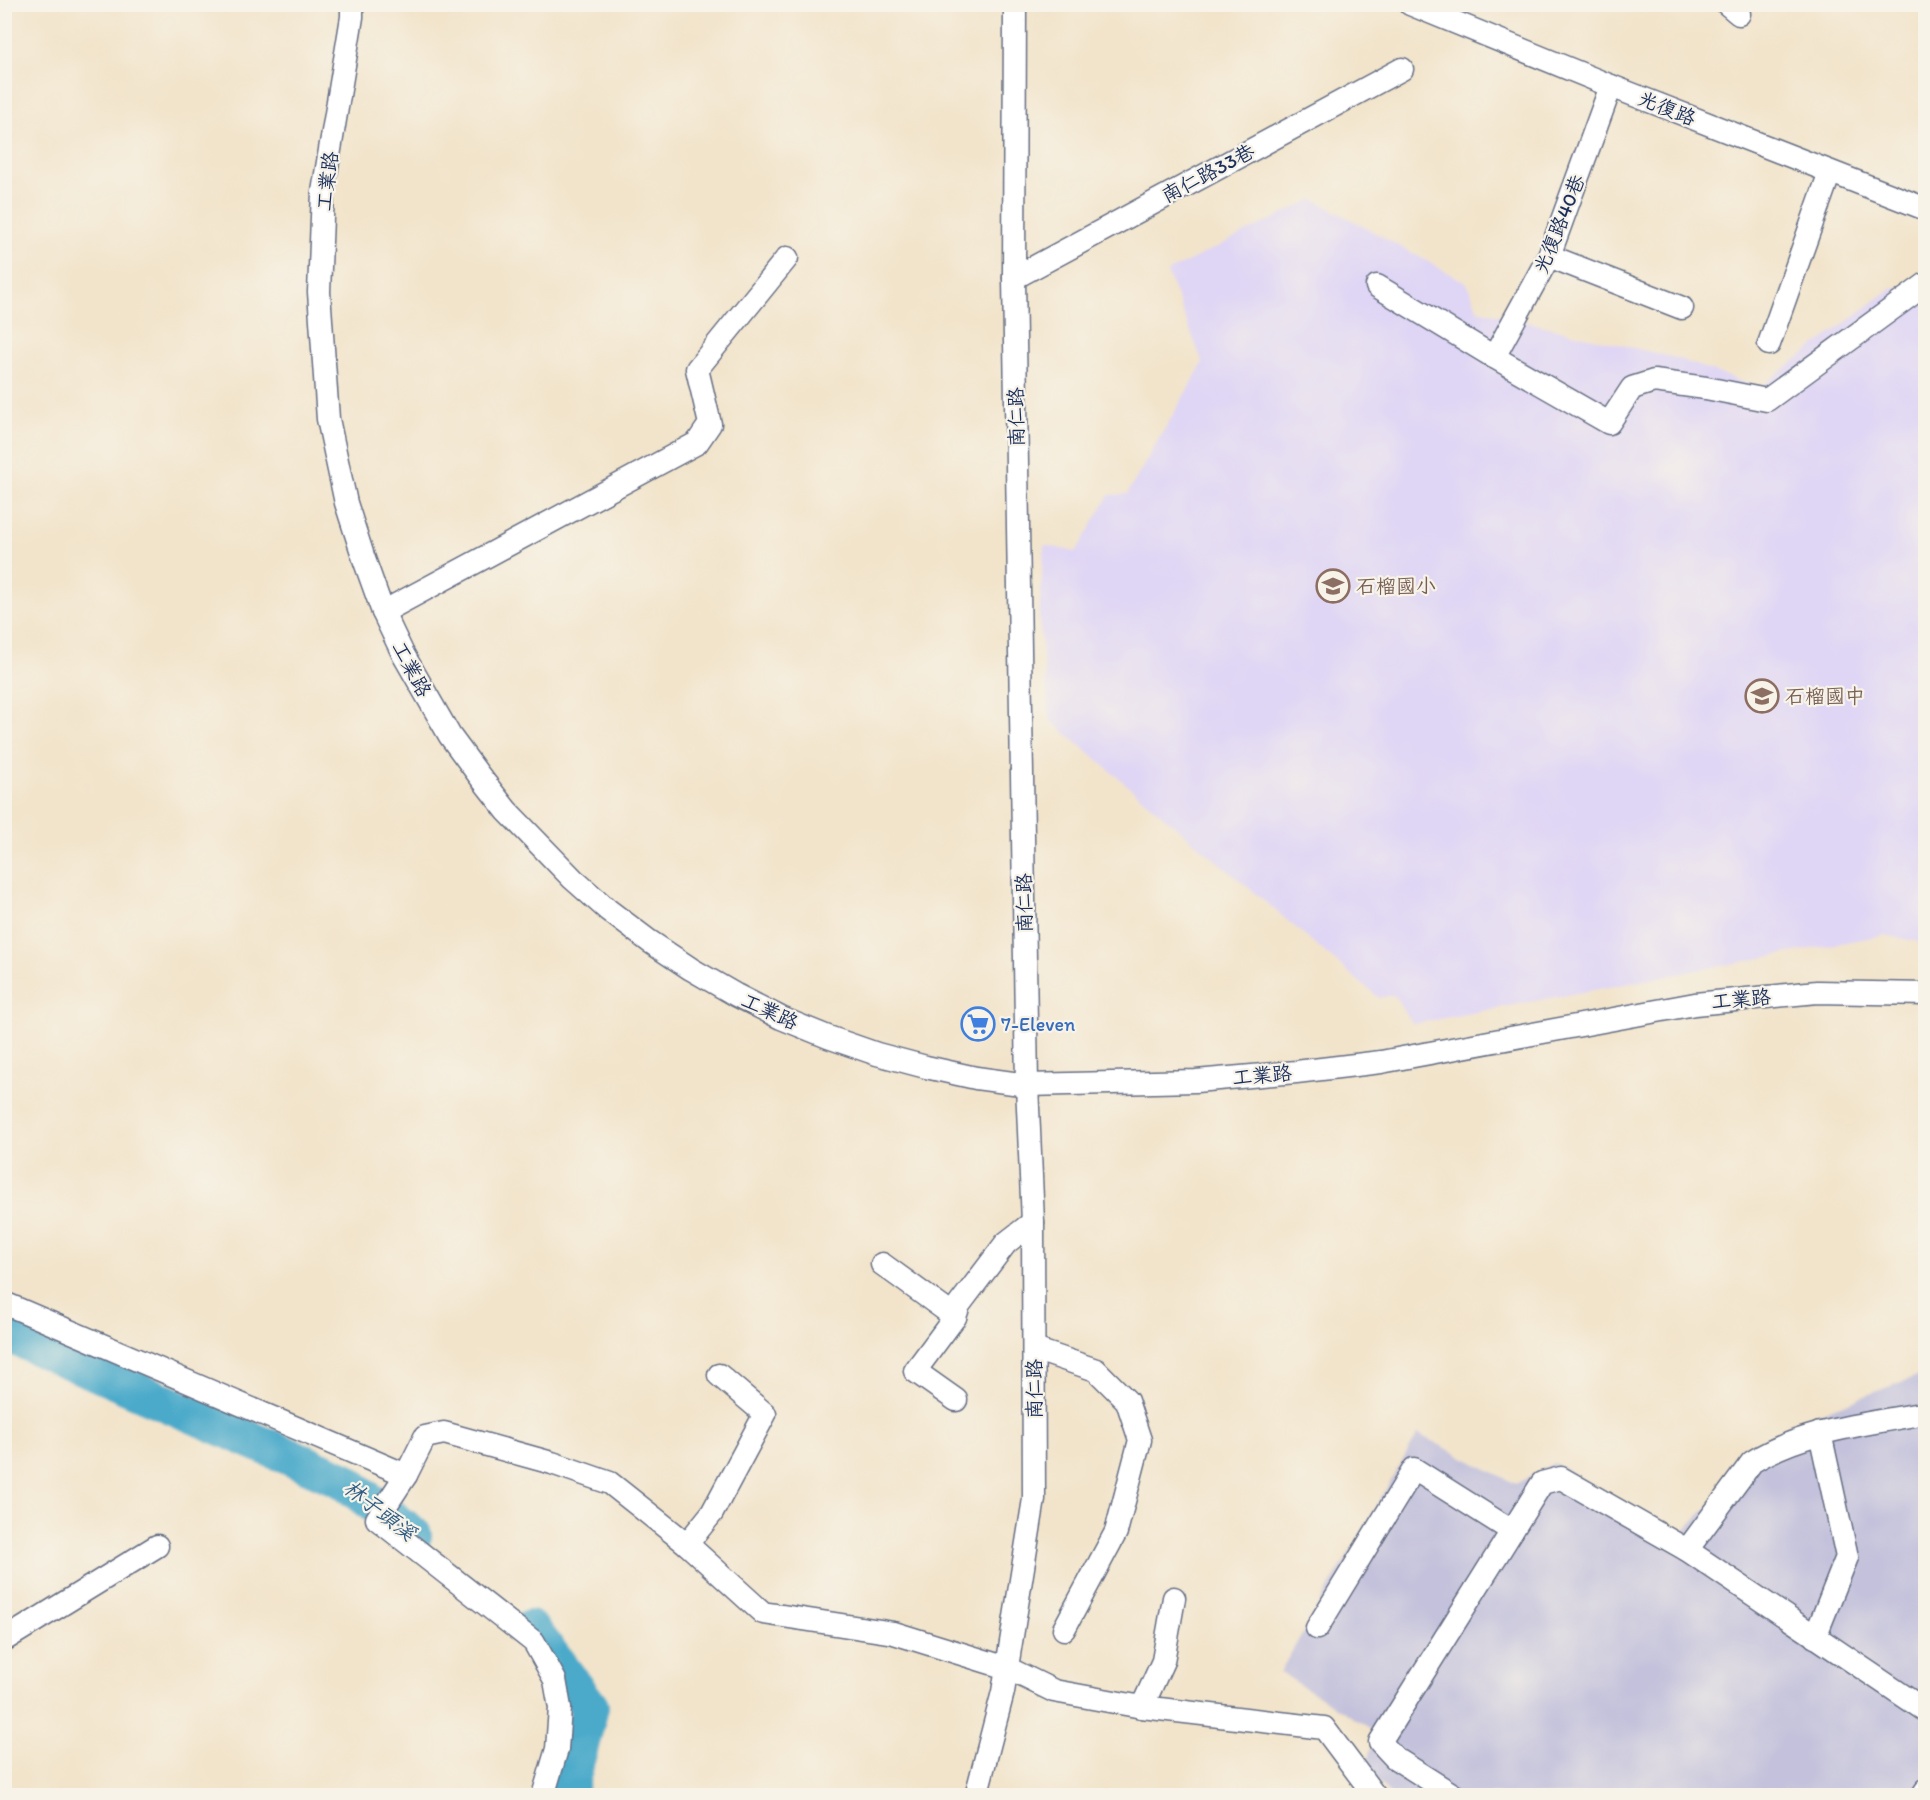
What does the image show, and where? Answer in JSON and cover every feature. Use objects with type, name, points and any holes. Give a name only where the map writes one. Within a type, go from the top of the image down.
[{"type":"street","name":"南仁路","points":[[976,1796],[1003,1692],[1034,1499],[1033,1222],[1027,1085],[1014,278],[1015,4]]},
{"type":"street","name":"光復路","points":[[1410,4],[1611,86],[1926,209]]},
{"type":"street","name":"工業路","points":[[354,8],[323,192],[319,292],[328,419],[346,503],[364,559],[383,612],[403,654],[450,736],[507,811],[573,879],[609,910],[649,941],[691,969],[781,1018],[877,1054],[976,1078],[1027,1085],[1196,1082],[1296,1072],[1381,1062],[1695,1004],[1817,992],[1926,994]]},
{"type":"street","name":"南仁路33巷","points":[[1014,278],[1402,69]]},
{"type":"street","name":"光復路40巷","points":[[1494,357],[1549,256],[1611,86]]},
{"type":"street","points":[[1769,344],[1830,172]]},
{"type":"street","points":[[1549,256],[1682,308]]},
{"type":"street","points":[[383,612],[697,443],[710,424],[697,369],[787,258]]},
{"type":"street","points":[[1377,286],[1609,423],[1632,388],[1654,381],[1767,400],[1926,284]]},
{"type":"street","points":[[956,1400],[915,1371],[955,1317],[959,1305],[1006,1243],[1033,1222]]},
{"type":"street","points":[[882,1264],[955,1317]]},
{"type":"street","points":[[4,1303],[406,1475]]},
{"type":"street","points":[[1034,1349],[1096,1370],[1127,1401],[1140,1440],[1116,1532],[1064,1629]]},
{"type":"street","points":[[687,1544],[712,1512],[765,1414],[719,1375]]},
{"type":"street","points":[[1687,1550],[1752,1462],[1766,1454],[1820,1433],[1926,1413]]},
{"type":"street","points":[[543,1795],[557,1749],[560,1708],[555,1680],[534,1642],[377,1519],[406,1475],[425,1437],[444,1433],[552,1462],[610,1483],[687,1544],[763,1614],[894,1633],[1007,1668],[1054,1691],[1142,1707],[1324,1728],[1375,1796]]},
{"type":"street","points":[[1815,1636],[1848,1557],[1820,1433]]},
{"type":"street","points":[[1317,1628],[1414,1469],[1512,1532]]},
{"type":"street","points":[[1455,1796],[1395,1758],[1380,1742],[1542,1484],[1562,1478],[1687,1550],[1926,1711]]},
{"type":"street","points":[[4,1640],[157,1546]]},
{"type":"street","points":[[1142,1707],[1163,1661],[1174,1598]]},
{"type":"street","points":[[1922,1796],[1926,1790]]},
{"type":"shaded area","name":"石榴國小","points":[[1313,199],[1467,283],[1478,310],[1679,359],[1759,388],[1893,287],[1925,300],[1925,943],[1884,935],[1413,1024],[1394,995],[1379,998],[1050,720],[1039,620],[1044,545],[1076,552],[1109,495],[1127,494],[1203,363],[1167,272]]},
{"type":"shaded area","points":[[1925,1373],[1925,1795],[1390,1795],[1365,1768],[1376,1732],[1280,1672],[1418,1434],[1516,1484],[1554,1463],[1680,1535],[1788,1425]]},
{"type":"waterway","name":"林子頭溪","points":[[4,1332],[343,1480],[413,1535]]},
{"type":"waterway","name":"林子頭溪","points":[[530,1629],[590,1707],[567,1796]]},
{"type":"place","name":"石榴國小","points":[[1333,586]]},
{"type":"place","name":"石榴國中","points":[[1762,696]]},
{"type":"place","name":"7-Eleven","points":[[978,1024]]}]
